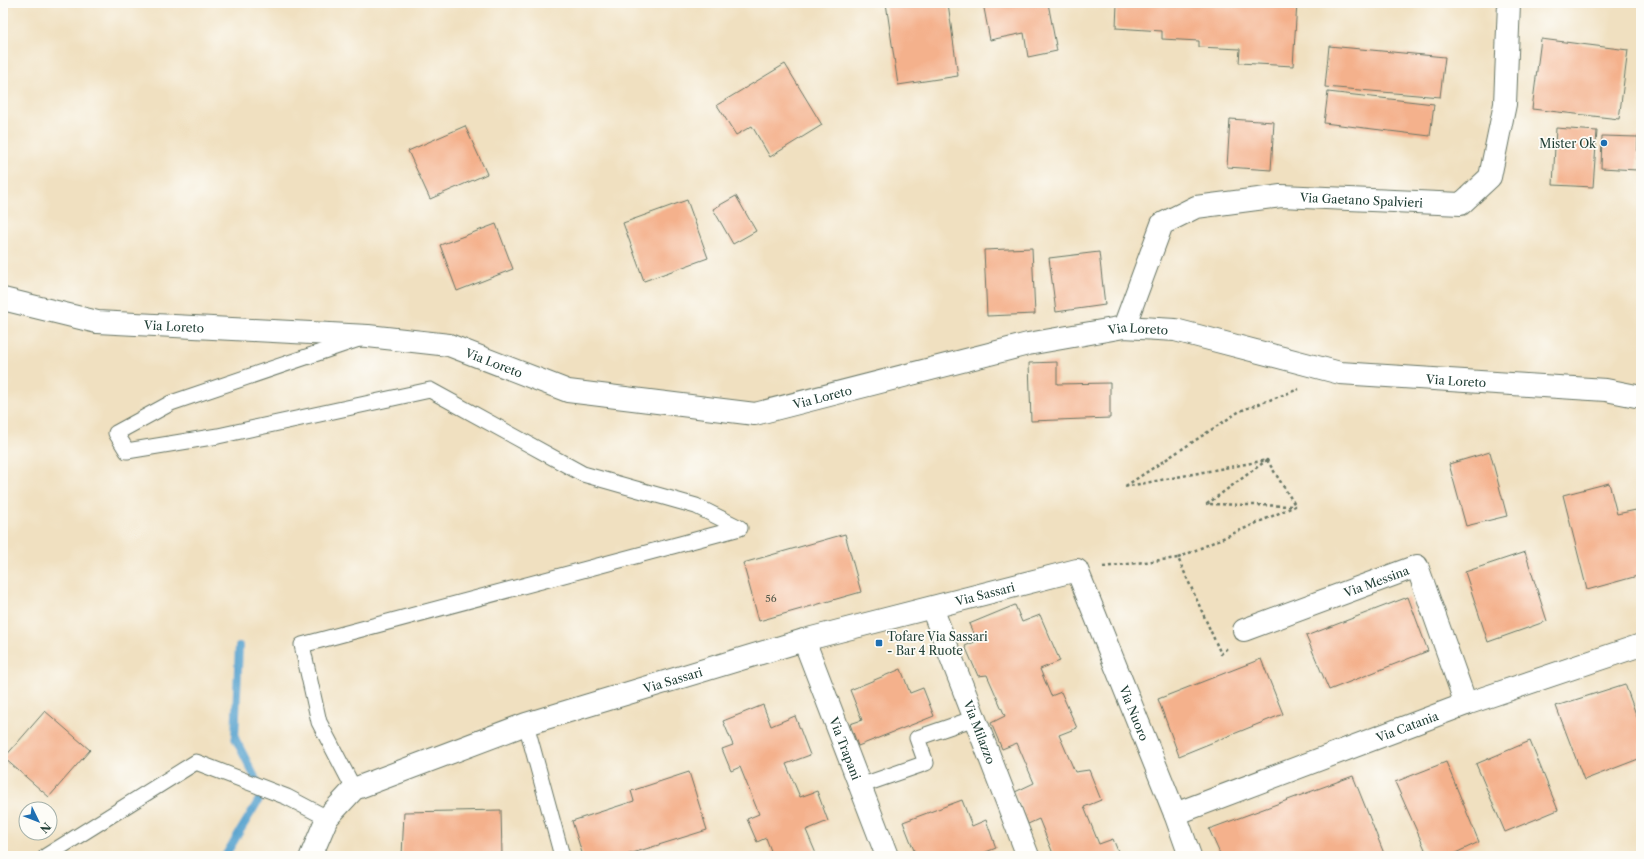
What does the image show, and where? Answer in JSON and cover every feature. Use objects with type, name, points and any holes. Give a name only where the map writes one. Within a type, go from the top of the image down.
[{"type":"street","name":"Via Gaetano Spalvieri","points":[[1124,327],[1162,224],[1196,206],[1281,196],[1461,204],[1490,177],[1504,104],[1509,3]]},
{"type":"street","name":"Via Loreto","points":[[3,300],[97,322],[368,336],[449,345],[568,391],[755,414],[1028,344],[1124,327],[1174,330],[1340,373],[1606,390],[1641,397]]},
{"type":"street","name":"Via Messina","points":[[1244,630],[1417,566],[1466,704]]},
{"type":"street","name":"Via Sassari","points":[[311,856],[327,818],[354,789],[526,724],[804,640],[1077,570]]},
{"type":"street","name":"Via Nuoro","points":[[1077,570],[1175,814],[1190,856]]},
{"type":"street","name":"Via Milazzo","points":[[932,608],[1028,856]]},
{"type":"street","name":"Via Trapani","points":[[804,640],[887,856]]},
{"type":"street","name":"Via Catania","points":[[1175,814],[1466,704],[1641,645]]},
{"type":"lane","points":[[354,789],[320,722],[302,645],[740,528],[696,506],[583,474],[430,390],[218,436],[127,451],[116,433],[171,403],[368,336]]},
{"type":"lane","points":[[860,786],[926,763],[917,738],[975,718]]},
{"type":"lane","points":[[526,724],[562,856]]},
{"type":"lane","points":[[46,856],[196,762],[287,798],[327,818]]},
{"type":"path","points":[[1267,460],[1124,487],[1240,411],[1305,387]]},
{"type":"path","points":[[1267,460],[1207,504],[1295,506]]},
{"type":"path","points":[[1267,460],[1295,506]]},
{"type":"path","points":[[1077,570],[1178,558],[1295,506]]},
{"type":"path","points":[[1178,558],[1221,654],[1244,630]]},
{"type":"building","points":[[886,3],[948,3],[958,76],[898,85]]},
{"type":"building","points":[[983,3],[1048,3],[1057,51],[1028,57],[1024,33],[990,40]]},
{"type":"building","points":[[1117,3],[1297,3],[1293,66],[1239,63],[1240,49],[1199,47],[1199,41],[1162,39],[1162,31],[1116,28]]},
{"type":"building","points":[[1541,39],[1628,50],[1619,119],[1532,109]]},
{"type":"building","points":[[1329,46],[1445,57],[1440,97],[1325,87]]},
{"type":"building","points":[[785,64],[822,125],[770,157],[752,126],[736,135],[717,105]]},
{"type":"building","points":[[1328,92],[1434,104],[1430,136],[1324,123]]},
{"type":"building","points":[[1230,119],[1274,122],[1271,170],[1227,167]]},
{"type":"building","points":[[465,126],[487,174],[430,199],[408,151]]},
{"type":"building","points":[[1556,128],[1597,131],[1593,187],[1553,185]]},
{"type":"building","points":[[1602,136],[1638,137],[1637,170],[1601,168]]},
{"type":"building","points":[[736,196],[756,231],[733,244],[713,209]]},
{"type":"building","points":[[687,200],[708,258],[644,281],[623,223]]},
{"type":"building","points":[[496,224],[513,269],[457,291],[440,245]]},
{"type":"building","points":[[1032,248],[1035,314],[987,316],[984,250]]},
{"type":"building","points":[[1099,252],[1105,305],[1056,312],[1049,258]]},
{"type":"building","points":[[1057,362],[1057,384],[1110,383],[1110,418],[1031,421],[1029,363]]},
{"type":"building","points":[[1490,452],[1507,516],[1466,526],[1449,464]]},
{"type":"building","points":[[1609,483],[1617,514],[1636,510],[1641,535],[1641,575],[1587,590],[1563,495]]},
{"type":"building","points":[[845,534],[861,592],[759,621],[743,563]]},
{"type":"building","points":[[1525,552],[1547,621],[1488,642],[1465,572]]},
{"type":"building","points":[[1408,597],[1428,651],[1329,690],[1306,636]]},
{"type":"building","points":[[1015,605],[1022,622],[1040,615],[1060,661],[1040,669],[1051,696],[1061,692],[1077,728],[1059,735],[1075,772],[1089,770],[1101,800],[1084,807],[1099,844],[1113,839],[1120,856],[1054,856],[1039,819],[1028,824],[1015,792],[1034,783],[1017,743],[1002,749],[991,723],[1005,716],[987,675],[978,676],[965,646],[977,641],[969,624]]},
{"type":"building","points":[[1261,659],[1283,714],[1179,756],[1158,699]]},
{"type":"building","points":[[901,669],[910,693],[923,688],[934,716],[858,746],[850,724],[862,720],[850,690]]},
{"type":"building","points":[[1625,684],[1641,728],[1641,758],[1584,780],[1556,706]]},
{"type":"building","points":[[763,705],[771,726],[795,716],[810,755],[786,764],[800,797],[817,791],[828,821],[806,830],[817,856],[773,856],[766,838],[757,842],[747,819],[759,814],[740,767],[731,771],[722,749],[733,745],[723,721]]},
{"type":"building","points":[[45,711],[90,750],[49,797],[4,758]]},
{"type":"building","points":[[1530,741],[1558,810],[1505,832],[1476,764]]},
{"type":"building","points":[[1446,762],[1479,842],[1449,856],[1428,856],[1395,782]]},
{"type":"building","points":[[689,772],[707,830],[623,856],[583,856],[572,821],[634,801],[631,791]]},
{"type":"building","points":[[1353,776],[1385,856],[1221,856],[1209,829]]},
{"type":"building","points":[[962,800],[972,826],[986,820],[996,848],[976,856],[909,856],[915,853],[903,822]]},
{"type":"building","points":[[501,810],[502,856],[402,856],[404,812]]},
{"type":"waterway","points":[[225,856],[263,793],[235,738],[239,646]]},
{"type":"place","name":"Mister Ok","points":[[1604,143]]},
{"type":"place","name":"Tofare Via Sassari - Bar 4 Ruote","points":[[879,643]]}]
